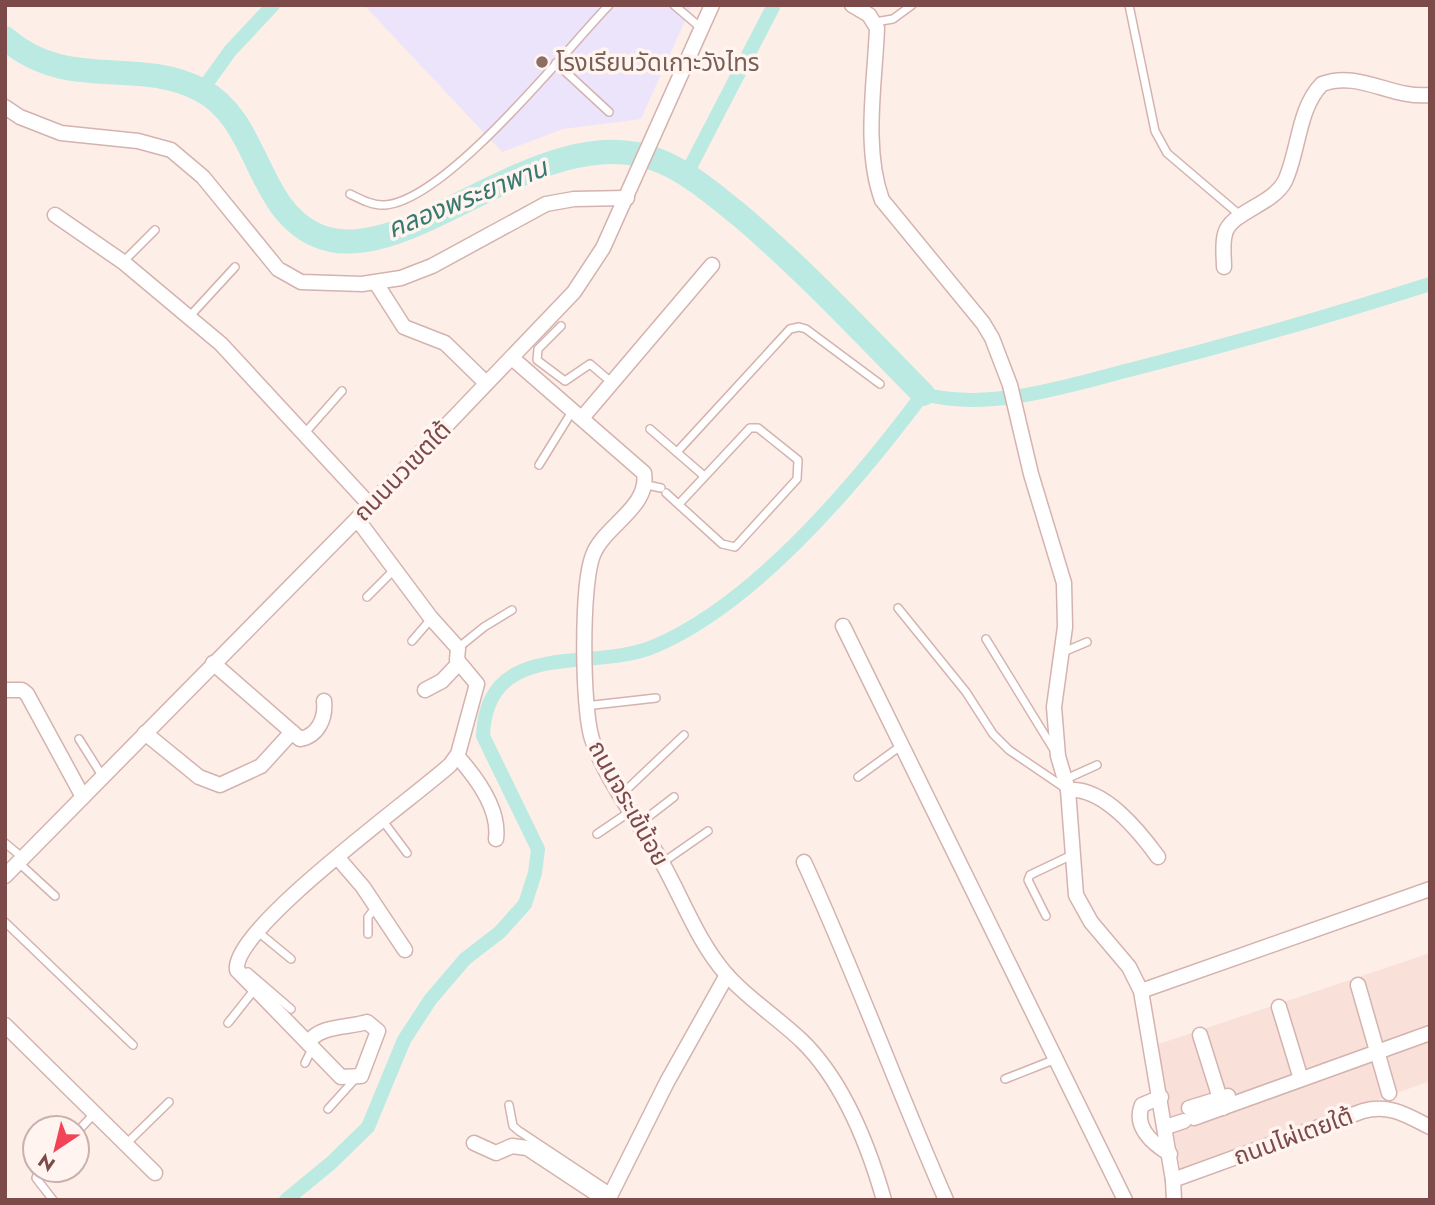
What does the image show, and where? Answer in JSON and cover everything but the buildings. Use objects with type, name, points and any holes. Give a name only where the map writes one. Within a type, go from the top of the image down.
[{"type":"street","name":"ถนนนวเขตใต้","points":[[5,876],[357,519],[368,503],[512,358],[589,273],[629,192],[712,5]]},
{"type":"street","points":[[852,5],[875,22],[873,125],[879,191],[893,215],[983,323],[992,338],[1010,385],[1018,424],[1064,583],[1065,627],[1054,707],[1059,757],[1067,784],[1075,853],[1073,881],[1082,907],[1129,967],[1140,991],[1161,1097],[1174,1200]]},
{"type":"street","points":[[1224,267],[1225,234],[1241,216],[1267,202],[1285,181],[1310,102],[1322,84],[1345,78],[1412,97],[1430,95]]},
{"type":"street","points":[[5,107],[20,117],[61,133],[138,141],[172,150],[203,177],[278,269],[301,282],[330,285],[401,278],[432,266],[546,204],[629,192]]},
{"type":"street","points":[[55,215],[123,262],[190,316],[239,362],[368,503]]},
{"type":"street","points":[[578,414],[611,383],[712,265]]},
{"type":"street","points":[[369,283],[397,321],[410,331],[445,343],[486,383]]},
{"type":"street","points":[[512,358],[645,473],[658,489]]},
{"type":"street","name":"ถนนจระเข้น้อย","points":[[658,489],[593,554],[587,575],[585,706],[598,755],[662,863],[704,943],[727,975],[801,1040],[820,1062],[861,1135],[884,1200]]},
{"type":"street","points":[[310,1045],[313,1035],[338,1026],[367,1022],[378,1031],[360,1076],[341,1077],[237,970],[239,957],[256,931],[300,887],[442,773],[457,756],[477,684],[459,663],[458,648],[431,618],[357,519]]},
{"type":"street","points":[[843,626],[1125,1200]]},
{"type":"street","points":[[213,663],[292,732],[304,739],[323,720],[324,701]]},
{"type":"street","points":[[425,690],[442,681],[459,663]]},
{"type":"street","points":[[5,690],[22,690],[27,694],[83,797]]},
{"type":"street","points":[[145,733],[199,777],[220,785],[261,766],[292,732]]},
{"type":"street","points":[[457,756],[473,774],[493,813],[498,825],[496,839]]},
{"type":"street","points":[[1067,784],[1102,801],[1137,831],[1158,857]]},
{"type":"street","points":[[338,858],[351,869],[405,950]]},
{"type":"street","points":[[804,862],[836,931],[888,1066],[946,1200]]},
{"type":"street","points":[[1140,991],[1430,889]]},
{"type":"street","points":[[474,1143],[496,1153],[512,1146],[527,1148],[609,1197],[673,1070],[727,975]]},
{"type":"street","points":[[1358,985],[1389,1093]]},
{"type":"street","points":[[1279,1007],[1301,1079]]},
{"type":"street","points":[[5,1025],[155,1173]]},
{"type":"street","points":[[1165,1122],[1222,1103],[1237,1094],[1246,1097],[1430,1033]]},
{"type":"street","points":[[1200,1035],[1222,1103]]},
{"type":"street","points":[[1161,1097],[1142,1105],[1141,1125],[1156,1146],[1170,1154]]},
{"type":"street","name":"ถนนไผ่เตยใต้","points":[[1173,1180],[1379,1107],[1402,1112],[1430,1127]]},
{"type":"lane","points":[[350,194],[384,205],[408,199],[432,187],[469,154],[609,5]]},
{"type":"lane","points":[[674,5],[702,29]]},
{"type":"lane","points":[[875,22],[893,19],[912,5]]},
{"type":"lane","points":[[1129,5],[1155,131],[1167,153],[1241,216]]},
{"type":"lane","points":[[556,63],[609,112]]},
{"type":"lane","points":[[123,262],[155,230]]},
{"type":"lane","points":[[190,316],[235,267]]},
{"type":"lane","points":[[561,326],[538,349],[537,360],[565,381],[590,364],[611,383]]},
{"type":"lane","points":[[677,452],[790,329],[806,329],[880,384]]},
{"type":"lane","points":[[303,434],[342,391]]},
{"type":"lane","points":[[539,465],[578,414]]},
{"type":"lane","points":[[658,489],[679,504],[722,544],[735,547],[797,479],[797,460],[758,428],[750,428],[703,475],[679,504]]},
{"type":"lane","points":[[650,429],[703,475]]},
{"type":"lane","points":[[367,597],[395,569]]},
{"type":"lane","points":[[898,608],[966,692],[993,734],[1009,750],[1067,784],[1097,765]]},
{"type":"lane","points":[[458,648],[484,627],[512,610]]},
{"type":"lane","points":[[412,641],[431,618]]},
{"type":"lane","points":[[986,639],[1059,757]]},
{"type":"lane","points":[[1060,653],[1087,642]]},
{"type":"lane","points":[[585,706],[656,698]]},
{"type":"lane","points":[[622,794],[684,735]]},
{"type":"lane","points":[[79,739],[103,777]]},
{"type":"lane","points":[[859,777],[902,745]]},
{"type":"lane","points":[[597,834],[674,797]]},
{"type":"lane","points":[[383,821],[407,853]]},
{"type":"lane","points":[[662,863],[708,831]]},
{"type":"lane","points":[[5,842],[55,896]]},
{"type":"lane","points":[[1046,916],[1028,880],[1030,875],[1075,853]]},
{"type":"lane","points":[[368,934],[368,917],[376,907]]},
{"type":"lane","points":[[5,922],[133,1045]]},
{"type":"lane","points":[[256,931],[291,959]]},
{"type":"lane","points":[[239,957],[252,976],[291,1009]]},
{"type":"lane","points":[[228,1023],[255,988]]},
{"type":"lane","points":[[305,1063],[310,1045]]},
{"type":"lane","points":[[1005,1079],[1056,1059]]},
{"type":"lane","points":[[328,1108],[356,1078]]},
{"type":"lane","points":[[126,1145],[169,1102]]},
{"type":"lane","points":[[509,1105],[513,1126],[609,1197]]},
{"type":"lane","points":[[91,1117],[94,1114]]},
{"type":"lane","points":[[41,1184],[53,1200]]},
{"type":"shaded area","name":"โรงเรียนวัดเกาะวังไทร","points":[[364,5],[692,5],[641,119],[563,129],[502,152]]},
{"type":"shaded area","points":[[1430,953],[1430,1081],[1181,1171],[1156,1045]]},
{"type":"waterway","points":[[202,90],[230,51],[273,5]]},
{"type":"waterway","points":[[686,175],[774,5]]},
{"type":"waterway","name":"คลองพระยาพาน","points":[[5,38],[29,55],[53,65],[77,70],[151,75],[176,80],[201,90],[220,104],[235,122],[268,185],[296,222],[316,235],[352,242],[391,234],[523,174],[569,158],[615,152],[660,161],[703,186],[767,239],[923,394]]},
{"type":"waterway","points":[[286,1200],[331,1163],[368,1127],[404,1040],[430,1000],[465,959],[500,932],[525,904],[535,873],[538,849],[483,736],[489,705],[503,684],[523,671],[547,664],[630,654],[655,646],[693,626],[730,601],[802,537],[836,501],[923,394],[976,400],[1058,388],[1248,339],[1430,284]]},
{"type":"place","name":"โรงเรียนวัดเกาะวังไทร","points":[[542,62]]}]
